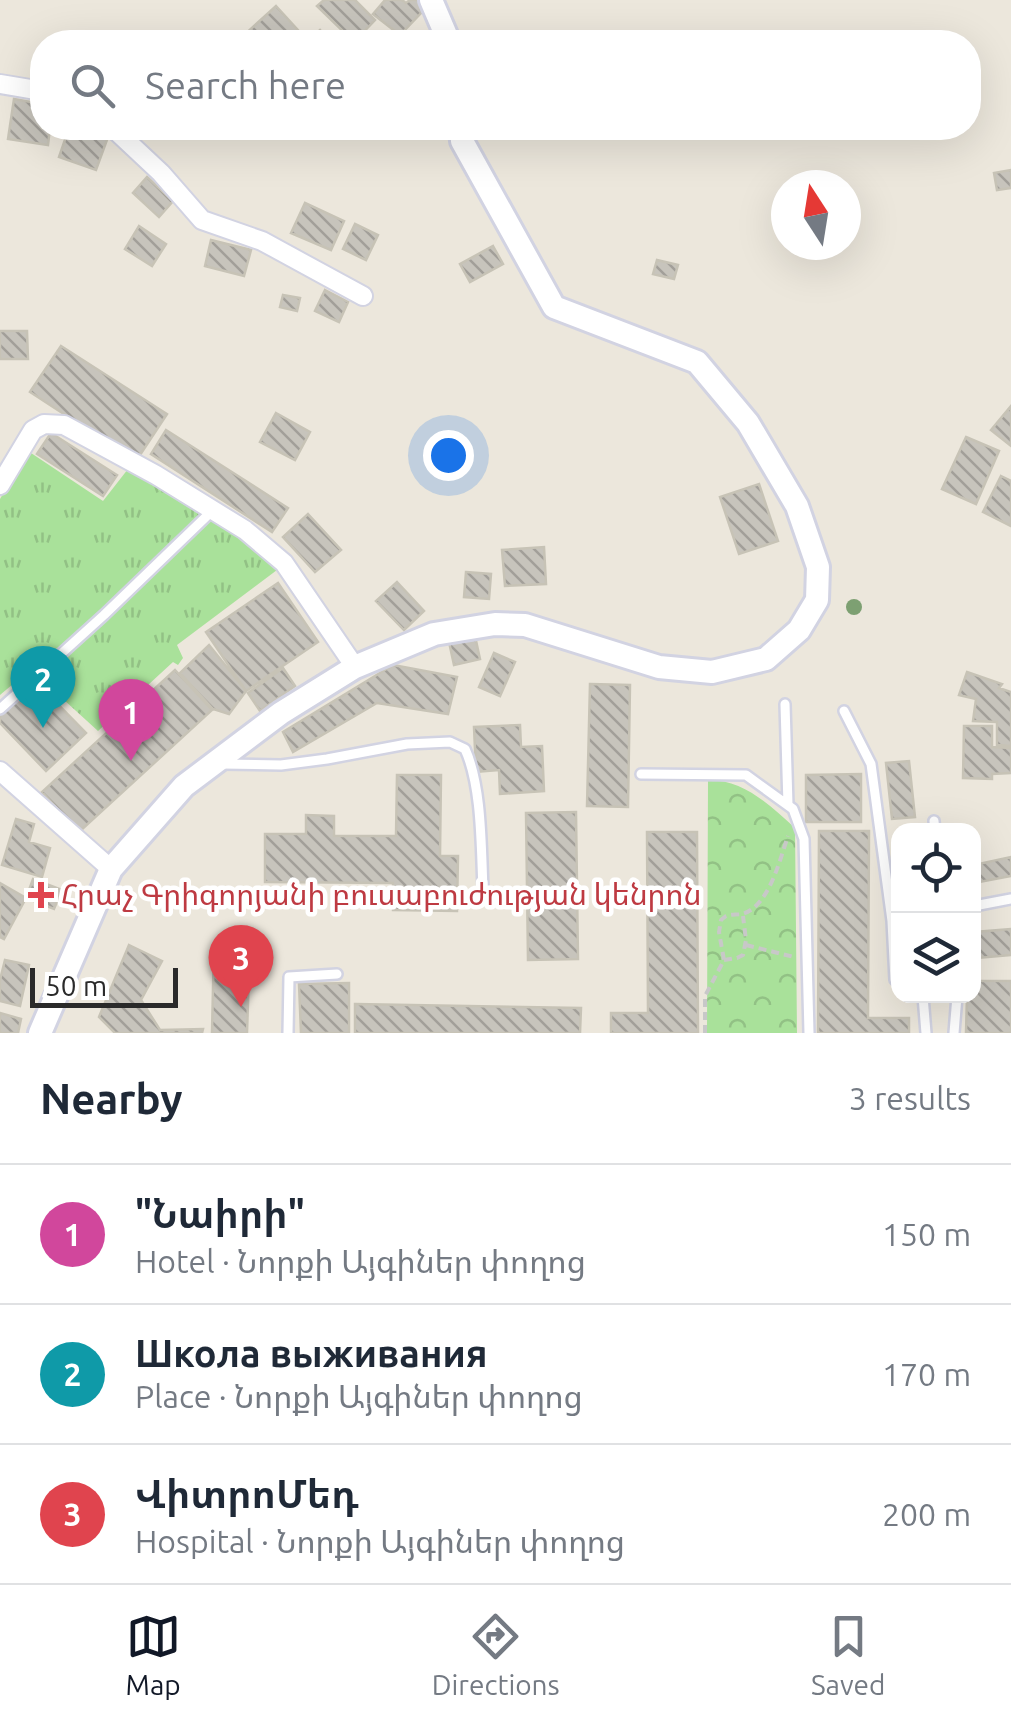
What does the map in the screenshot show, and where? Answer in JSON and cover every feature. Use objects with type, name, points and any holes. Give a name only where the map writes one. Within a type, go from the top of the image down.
[{"type":"street","points":[[430,0],[444,30]]},
{"type":"street","points":[[0,84],[30,89]]},
{"type":"street","points":[[126,140],[202,220],[262,242],[363,296]]},
{"type":"street","points":[[40,1033],[110,869],[184,786],[281,713],[354,667],[434,634],[495,624],[525,624],[659,668],[712,672],[766,659],[799,630],[818,600],[818,567],[798,506],[748,424],[697,362],[554,306],[462,140]]},
{"type":"street","points":[[0,486],[33,430],[44,424],[64,425],[245,530],[284,563],[354,667]]},
{"type":"street","points":[[0,770],[110,869]]},
{"type":"lane","points":[[0,709],[212,510]]},
{"type":"lane","points":[[785,704],[788,805]]},
{"type":"lane","points":[[844,712],[871,764],[894,913]]},
{"type":"lane","points":[[214,763],[281,765],[406,744],[450,742],[466,749],[479,818],[483,889]]},
{"type":"lane","points":[[641,774],[746,775],[793,809],[804,840],[809,1033]]},
{"type":"lane","points":[[981,905],[1011,899]]},
{"type":"lane","points":[[288,1033],[289,977],[337,974]]},
{"type":"lane","points":[[924,1003],[926,1033]]},
{"type":"lane","points":[[954,1033],[956,1003]]},
{"type":"path","points":[[705,1033],[705,996],[724,960],[722,920],[754,908],[768,892],[789,831]]},
{"type":"path","points":[[724,960],[743,955],[743,914]]},
{"type":"path","points":[[746,945],[787,954],[807,966]]},
{"type":"green space","points":[[28,451],[103,501],[128,469],[241,538],[277,570],[177,645],[183,658],[178,665],[173,662],[98,731],[41,679],[54,667],[45,657],[0,695],[0,499]]},
{"type":"green space","points":[[708,780],[745,789],[795,828],[797,1033],[707,1033]]},
{"type":"building","points":[[324,0],[355,0],[375,20],[365,30],[342,30],[317,6]]},
{"type":"building","points":[[385,0],[419,0],[423,11],[405,30],[394,30],[373,14]]},
{"type":"building","points":[[276,6],[298,30],[250,30]]},
{"type":"building","points":[[14,99],[30,102],[30,140],[49,140],[48,145],[8,139]]},
{"type":"building","points":[[65,140],[107,140],[96,170],[59,157]]},
{"type":"building","points":[[1011,170],[1011,188],[997,190],[994,173]]},
{"type":"building","points":[[147,177],[173,201],[159,217],[133,193]]},
{"type":"building","points":[[305,203],[344,221],[331,250],[291,233]]},
{"type":"building","points":[[355,224],[378,235],[366,260],[343,249]]},
{"type":"building","points":[[139,226],[166,244],[152,266],[125,249]]},
{"type":"building","points":[[211,240],[251,250],[244,276],[205,266]]},
{"type":"building","points":[[493,246],[503,264],[470,282],[460,264]]},
{"type":"building","points":[[657,260],[678,265],[674,279],[653,274]]},
{"type":"building","points":[[325,290],[348,302],[339,322],[315,311]]},
{"type":"building","points":[[283,295],[300,298],[297,311],[280,307]]},
{"type":"building","points":[[0,331],[27,331],[28,359],[0,359]]},
{"type":"building","points":[[61,346],[167,414],[136,461],[30,392]]},
{"type":"building","points":[[1011,406],[1011,446],[991,430]]},
{"type":"building","points":[[276,413],[310,432],[295,460],[260,442]]},
{"type":"building","points":[[166,430],[288,508],[272,532],[151,454]]},
{"type":"building","points":[[51,433],[117,475],[103,496],[37,454]]},
{"type":"building","points":[[966,437],[999,451],[976,504],[942,489]]},
{"type":"building","points":[[1001,476],[1011,481],[1011,526],[983,512]]},
{"type":"building","points":[[759,484],[778,541],[739,554],[720,497]]},
{"type":"building","points":[[308,514],[341,550],[315,572],[283,537]]},
{"type":"building","points":[[544,547],[546,584],[505,586],[502,550]]},
{"type":"building","points":[[466,572],[491,574],[489,599],[464,597]]},
{"type":"building","points":[[397,582],[424,611],[404,630],[376,601]]},
{"type":"building","points":[[278,583],[318,642],[246,691],[206,632]]},
{"type":"building","points":[[475,636],[480,659],[454,665],[449,642]]},
{"type":"building","points":[[209,645],[246,691],[229,714],[213,709],[180,673]]},
{"type":"building","points":[[494,653],[515,662],[500,696],[479,687]]},
{"type":"building","points":[[393,665],[457,677],[448,714],[377,703],[293,752],[283,732]]},
{"type":"building","points":[[283,668],[295,686],[260,711],[248,693]]},
{"type":"building","points":[[175,670],[212,710],[79,832],[42,792]]},
{"type":"building","points":[[967,672],[1002,684],[999,688],[1011,692],[1011,746],[997,745],[997,722],[973,721],[976,699],[959,695]]},
{"type":"building","points":[[36,682],[86,733],[46,771],[0,723],[0,716]]},
{"type":"building","points":[[590,684],[630,685],[628,807],[587,806]]},
{"type":"building","points":[[520,725],[521,747],[542,746],[544,791],[500,794],[499,770],[476,772],[474,727]]},
{"type":"building","points":[[964,726],[992,726],[992,747],[1011,748],[1011,773],[992,774],[992,779],[963,778]]},
{"type":"building","points":[[909,761],[915,817],[892,819],[886,763]]},
{"type":"building","points":[[861,774],[861,822],[806,822],[806,775]]},
{"type":"building","points":[[397,775],[441,775],[440,856],[458,856],[457,911],[393,910],[393,883],[265,882],[265,834],[306,834],[306,815],[334,816],[334,836],[396,836]]},
{"type":"building","points":[[576,812],[578,959],[528,960],[526,813]]},
{"type":"building","points":[[16,819],[34,824],[29,842],[50,848],[42,877],[2,865]]},
{"type":"building","points":[[819,831],[869,831],[868,1018],[909,1018],[909,1033],[818,1033]]},
{"type":"building","points":[[647,832],[697,832],[698,1033],[611,1033],[611,1013],[648,1013]]},
{"type":"building","points":[[1011,857],[1011,876],[981,882],[981,863]]},
{"type":"building","points":[[33,879],[62,890],[54,909],[26,898]]},
{"type":"building","points":[[0,883],[26,898],[4,939],[0,937]]},
{"type":"building","points":[[1011,929],[1011,955],[981,958],[981,932]]},
{"type":"building","points":[[214,943],[250,944],[247,1033],[212,1033]]},
{"type":"building","points":[[129,945],[162,961],[141,1000],[160,1030],[203,1029],[202,1033],[115,1033],[99,1017]]},
{"type":"building","points":[[5,960],[29,965],[20,1006],[0,1001]]},
{"type":"building","points":[[981,981],[1011,981],[1011,1033],[966,1033],[967,1003],[981,1003]]},
{"type":"building","points":[[349,983],[349,1033],[301,1033],[299,984]]},
{"type":"building","points":[[355,1004],[581,1008],[580,1033],[355,1033]]},
{"type":"building","points":[[0,1013],[21,1019],[18,1033],[0,1033]]},
{"type":"place","name":"Школа выживания","points":[[43,728]]},
{"type":"place","name":"\"Նաիրի\"","points":[[131,761]]},
{"type":"place","name":"Հրաչ Գրիգորյանի բուսաբուժության կենրոն","points":[[41,895]]},
{"type":"place","name":"ՎիտրոՄեդ","points":[[241,1007]]}]
